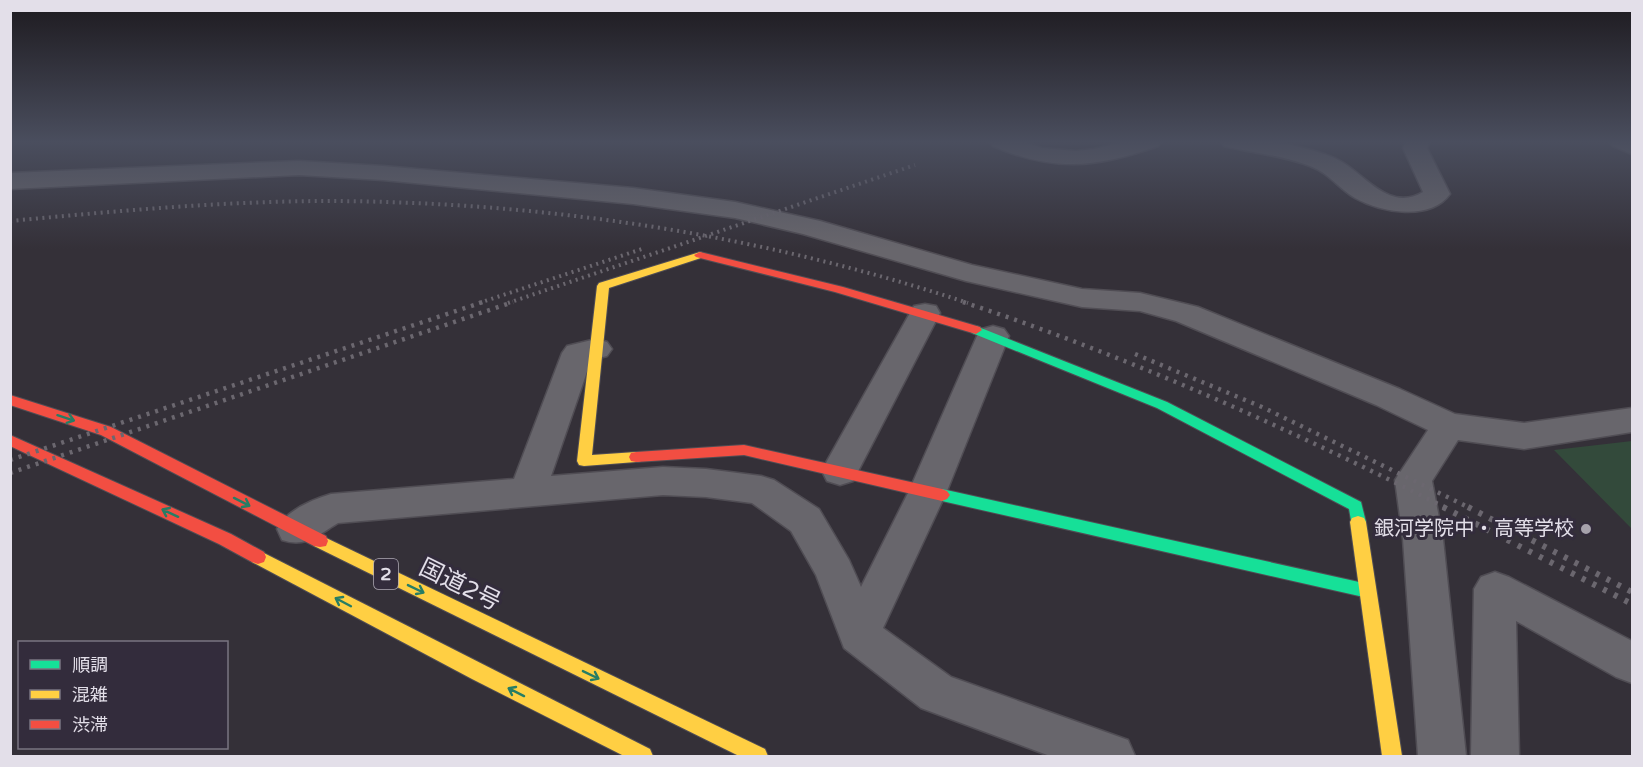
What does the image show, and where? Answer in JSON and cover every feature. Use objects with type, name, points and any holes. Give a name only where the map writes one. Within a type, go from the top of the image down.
[{"type":"main road","points":[[1368,591],[744,450],[584,460],[603,286],[699,255],[814,282],[925,313],[993,336],[1162,405],[1356,506],[1392,756]]},
{"type":"main road","name":"国道2号","points":[[10,400],[106,431],[296,530],[758,756]]},
{"type":"main road","name":"2","points":[[10,440],[225,539],[478,673],[643,756]]},
{"type":"street","points":[[10,181],[104,177]]},
{"type":"street","points":[[424,177],[621,195],[735,210],[821,230],[966,272],[1082,298],[1140,302],[1187,314],[1388,397],[1449,426],[1524,435],[1632,420]]},
{"type":"street","points":[[1345,177],[1363,192],[1393,203],[1419,204],[1437,194],[1429,177]]},
{"type":"street","points":[[840,471],[925,313]]},
{"type":"street","points":[[859,635],[928,491],[993,336]]},
{"type":"street","points":[[527,493],[578,353],[596,349]]},
{"type":"street","points":[[1442,756],[1423,539],[1413,480],[1449,426]]},
{"type":"street","points":[[296,530],[332,509],[663,481],[706,483],[761,490],[804,520],[835,572],[859,635],[937,693],[1111,756]]},
{"type":"street","points":[[1495,756],[1496,589],[1632,663]]},
{"type":"green space","points":[[1632,441],[1632,529],[1554,450]]},
{"type":"railway","points":[[705,236],[880,177]]},
{"type":"railway","points":[[10,221],[170,207],[331,201],[493,208],[573,216],[705,236]]},
{"type":"railway","points":[[508,303],[705,236]]},
{"type":"railway","points":[[705,236],[891,279],[968,303]]},
{"type":"railway","points":[[479,303],[645,248]]},
{"type":"railway","points":[[10,460],[483,302]]},
{"type":"railway","points":[[10,473],[513,302]]},
{"type":"railway","points":[[963,302],[1087,346],[1209,396],[1328,450],[1446,508]]},
{"type":"railway","points":[[1135,354],[1262,407],[1469,507]]},
{"type":"railway","points":[[1443,507],[1632,604]]},
{"type":"railway","points":[[1469,507],[1632,592]]},
{"type":"traffic: fast","points":[[976,330],[1162,405],[1356,506],[1358,522]]},
{"type":"traffic: fast","points":[[942,495],[1368,591]]},
{"type":"traffic: slow","points":[[636,457],[584,461],[603,286],[700,255]]},
{"type":"traffic: slow","points":[[1358,522],[1392,756]]},
{"type":"traffic: slow","points":[[320,541],[758,756]]},
{"type":"traffic: slow","points":[[258,557],[478,673],[643,756]]},
{"type":"traffic: jam","points":[[700,255],[839,290],[976,330]]},
{"type":"traffic: jam","points":[[10,400],[106,431],[320,541]]},
{"type":"traffic: jam","points":[[10,440],[225,539],[258,557]]},
{"type":"traffic: jam","points":[[636,457],[744,450],[942,495]]},
{"type":"place","name":"銀河学院中・高等学校","points":[[1586,529]]}]
